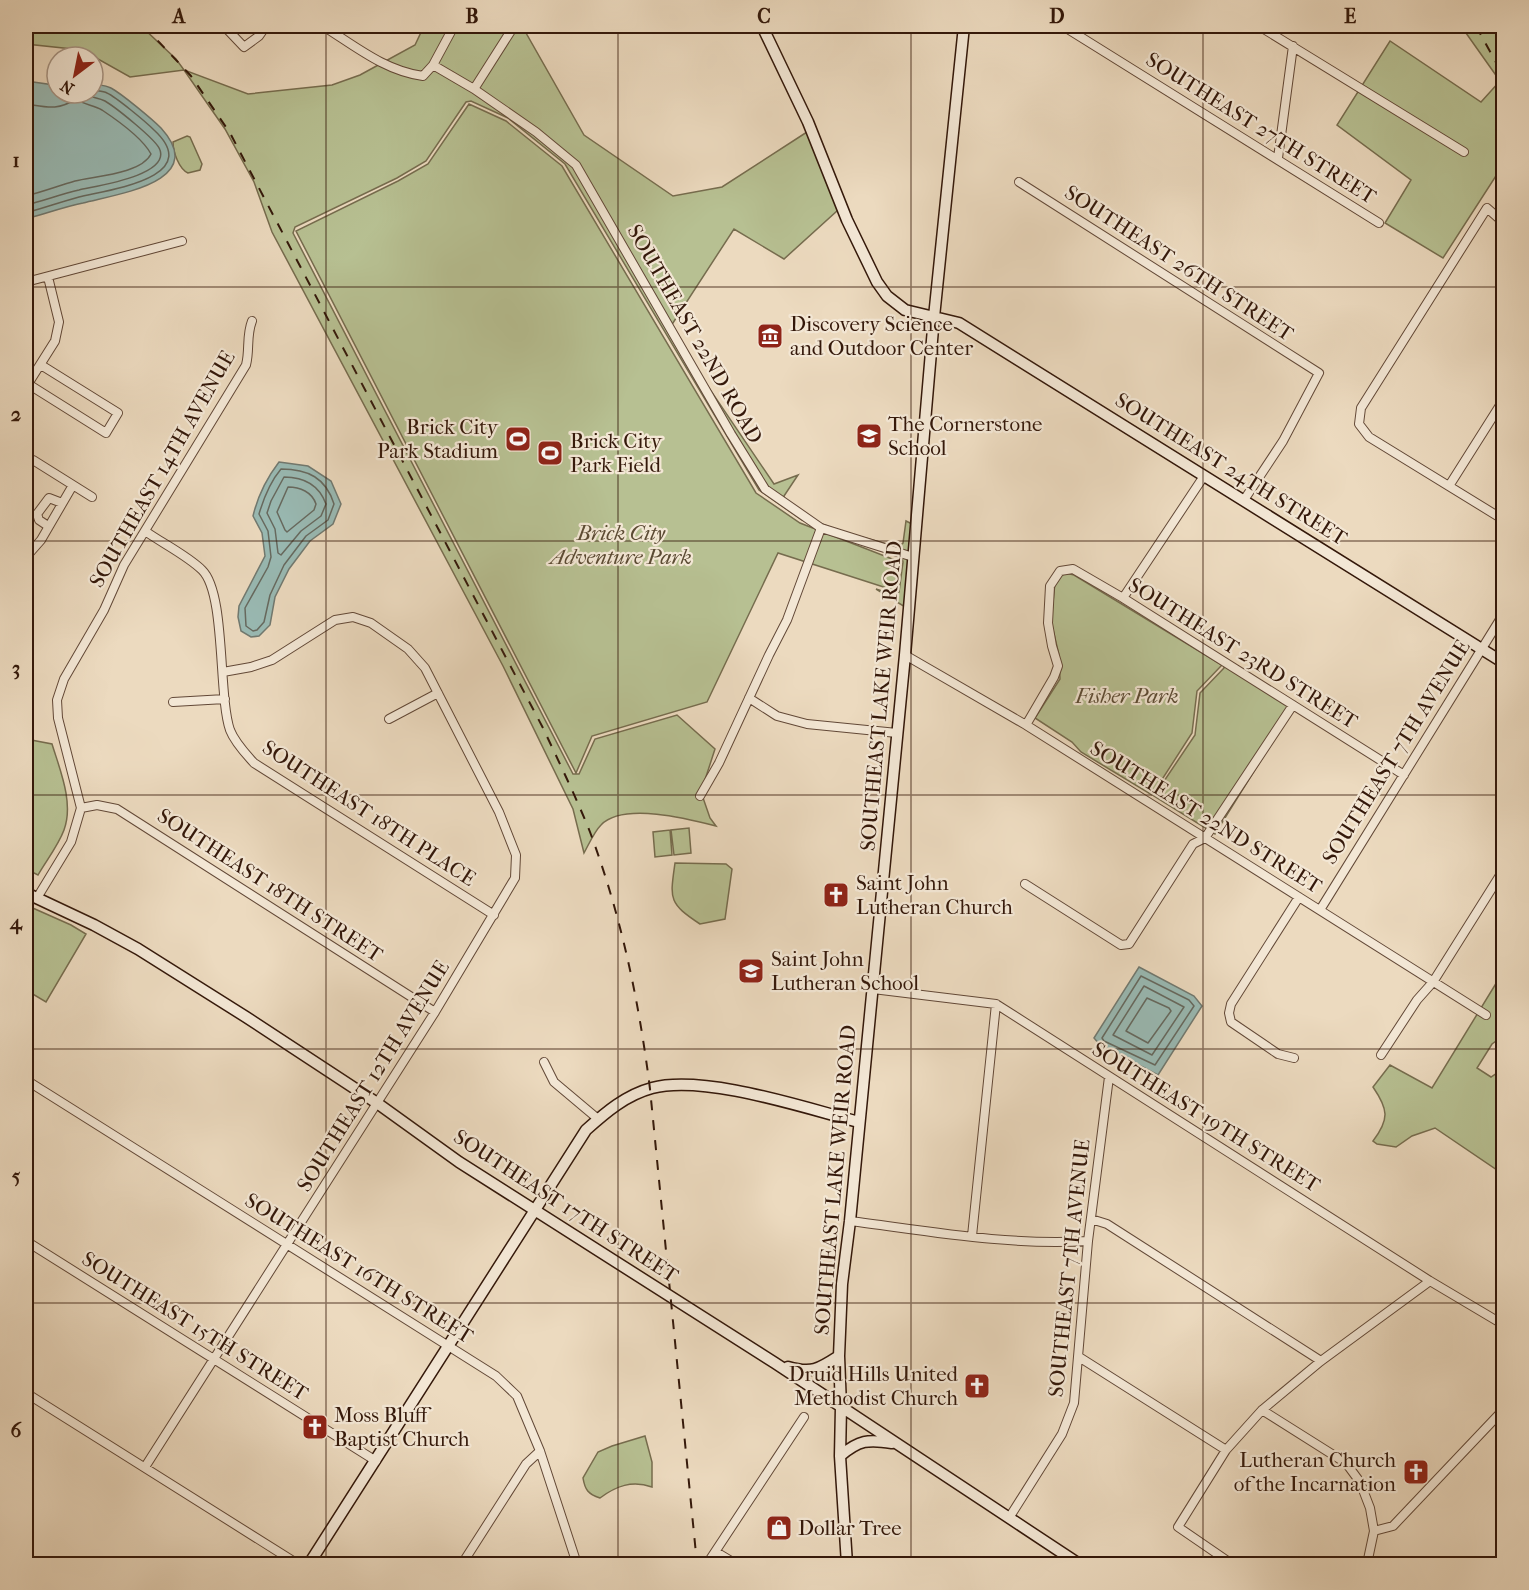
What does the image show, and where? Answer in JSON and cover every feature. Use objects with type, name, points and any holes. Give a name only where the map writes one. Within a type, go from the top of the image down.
[{"type":"main road","name":"SOUTHEAST 24TH STREET","points":[[762,26],[808,122],[847,220],[877,282],[887,296],[905,310],[959,323],[1503,663]]},
{"type":"main road","name":"SOUTHEAST LAKE WEIR ROAD","points":[[847,1564],[840,1456],[839,1356],[842,1284],[873,989],[934,317],[964,26]]},
{"type":"main road","name":"SOUTHEAST 17TH STREET","points":[[26,893],[94,925],[138,950],[377,1103],[459,1162],[775,1363],[1079,1564]]},
{"type":"main road","points":[[310,1564],[586,1130],[613,1106],[650,1089],[676,1084],[747,1094],[859,1122]]},
{"type":"main road","points":[[775,1363],[809,1372],[839,1356]]},
{"type":"main road","points":[[840,1456],[851,1447],[864,1441],[875,1440],[897,1444]]},
{"type":"street","points":[[225,26],[244,46],[259,36],[266,26]]},
{"type":"street","points":[[324,26],[384,64],[410,74],[423,76],[433,65],[454,26]]},
{"type":"street","points":[[474,89],[514,26]]},
{"type":"street","name":"SOUTHEAST 27TH STREET","points":[[1063,26],[1379,223]]},
{"type":"street","points":[[1259,26],[1464,152]]},
{"type":"street","points":[[1278,158],[1293,46]]},
{"type":"street","name":"SOUTHEAST 22ND ROAD","points":[[433,65],[474,89],[536,132],[576,165],[765,489],[821,528],[913,557]]},
{"type":"street","name":"SOUTHEAST 26TH STREET","points":[[1019,182],[1319,373],[1283,441],[1244,500]]},
{"type":"street","points":[[1503,223],[1487,208],[1361,408],[1359,424],[1369,437],[1503,520]]},
{"type":"street","points":[[26,282],[182,241]]},
{"type":"street","points":[[40,365],[118,413],[106,433],[27,386],[40,365],[56,341],[59,322],[48,277]]},
{"type":"street","name":"SOUTHEAST 14TH AVENUE","points":[[81,808],[58,718],[57,700],[64,679],[104,610],[124,565],[246,365],[249,352],[248,333],[252,321]]},
{"type":"street","points":[[1449,486],[1503,399]]},
{"type":"street","points":[[26,461],[33,460],[92,497]]},
{"type":"street","points":[[1123,598],[1204,476]]},
{"type":"street","points":[[26,557],[41,540],[73,485]]},
{"type":"street","points":[[48,525],[39,520],[37,514],[49,498],[62,504]]},
{"type":"street","points":[[700,796],[719,763],[787,620],[821,528]]},
{"type":"street","name":"SOUTHEAST 18TH PLACE","points":[[145,531],[203,570],[213,586],[230,731],[242,750],[254,763],[494,915]]},
{"type":"street","name":"SOUTHEAST 23RD STREET","points":[[1026,725],[1058,666],[1048,623],[1050,586],[1060,571],[1073,569],[1404,775]]},
{"type":"street","points":[[26,594],[28,598],[26,606]]},
{"type":"street","name":"SOUTHEAST 7TH AVENUE","points":[[1320,910],[1503,613]]},
{"type":"street","points":[[223,672],[251,667],[272,660],[335,620],[353,617],[371,623],[408,649],[425,668],[499,812],[516,855],[515,878],[494,915]]},
{"type":"street","name":"SOUTHEAST 22ND STREET","points":[[905,655],[1026,725],[1486,1015]]},
{"type":"street","points":[[389,720],[438,693]]},
{"type":"street","points":[[749,698],[777,716],[807,724],[897,733]]},
{"type":"street","points":[[173,702],[225,699]]},
{"type":"street","points":[[1024,884],[1121,945],[1129,944],[1193,843],[1205,838],[1293,705]]},
{"type":"street","name":"SOUTHEAST 18TH STREET","points":[[81,808],[97,805],[117,809],[435,1012]]},
{"type":"street","points":[[37,898],[71,842],[81,808]]},
{"type":"street","points":[[1382,1055],[1418,1000],[1433,982],[1503,868]]},
{"type":"street","points":[[1294,1058],[1278,1054],[1231,1023],[1229,1013],[1231,1004],[1299,897]]},
{"type":"street","name":"SOUTHEAST 12TH AVENUE","points":[[145,1467],[288,1245],[494,915]]},
{"type":"street","name":"SOUTHEAST 19TH STREET","points":[[873,989],[996,1004],[1430,1281],[1503,1325]]},
{"type":"street","points":[[972,1236],[996,1004]]},
{"type":"street","points":[[544,1062],[554,1082],[598,1119]]},
{"type":"street","name":"SOUTHEAST 7TH AVENUE","points":[[1009,1518],[1062,1434],[1074,1403],[1088,1241],[1109,1077]]},
{"type":"street","name":"SOUTHEAST 16TH STREET","points":[[26,1080],[496,1376],[517,1396],[540,1451],[577,1564]]},
{"type":"street","points":[[1091,1219],[1107,1224],[1321,1361]]},
{"type":"street","points":[[850,1221],[1053,1243],[1088,1241]]},
{"type":"street","name":"SOUTHEAST 15TH STREET","points":[[26,1241],[376,1461]]},
{"type":"street","points":[[1232,1564],[1178,1527],[1226,1450],[1262,1410],[1321,1361],[1430,1281]]},
{"type":"street","points":[[1079,1357],[1226,1450]]},
{"type":"street","points":[[26,1393],[294,1562],[310,1564]]},
{"type":"street","points":[[1374,1531],[1393,1526],[1503,1409]]},
{"type":"street","points":[[1262,1410],[1346,1463],[1360,1482],[1370,1508],[1374,1531],[1367,1564]]},
{"type":"street","points":[[707,1564],[804,1417]]},
{"type":"street","points":[[462,1564],[526,1464],[540,1451]]},
{"type":"street","points":[[716,1552],[736,1564]]},
{"type":"green space","points":[[26,26],[141,26],[176,59],[184,70],[130,77],[105,63],[105,45],[26,44]]},
{"type":"green space","points":[[424,26],[522,26],[584,135],[673,196],[722,187],[807,132],[838,210],[784,259],[734,229],[669,329],[774,484],[798,475],[784,496],[785,501],[812,520],[840,531],[898,547],[903,543],[906,521],[912,524],[905,607],[876,589],[894,595],[899,592],[902,558],[802,520],[759,490],[565,164],[508,118],[471,101],[466,102],[426,161],[397,178],[295,227],[293,233],[573,774],[579,774],[595,739],[677,715],[715,749],[701,792],[710,818],[716,826],[657,814],[624,814],[611,818],[601,825],[584,853],[573,809],[503,666],[272,232],[254,182],[225,129],[184,70],[248,94],[332,85],[360,75],[415,45]]},
{"type":"green space","points":[[1461,26],[1503,26],[1503,165],[1443,258],[1385,223],[1411,180],[1337,125],[1390,41],[1481,102],[1500,81]]},
{"type":"green space","name":"Brick City Adventure Park","points":[[469,104],[506,121],[562,166],[756,493],[800,523],[900,562],[896,591],[778,553],[707,702],[592,736],[576,773],[296,231],[428,164]]},
{"type":"green space","points":[[187,136],[190,137],[202,164],[200,170],[188,173],[177,160],[173,142]]},
{"type":"green space","name":"Fisher Park","points":[[1066,573],[1074,575],[1222,665],[1197,691],[1192,733],[1152,795],[1081,752],[1072,742],[1035,718],[1060,679],[1059,655],[1051,621],[1055,583]]},
{"type":"green space","points":[[1224,662],[1294,707],[1215,834],[1154,796],[1195,735],[1200,693],[1224,668]]},
{"type":"green space","points":[[26,739],[52,744],[67,798],[67,820],[64,830],[38,875],[26,869]]},
{"type":"green space","points":[[689,828],[691,853],[674,855],[671,830]]},
{"type":"green space","points":[[670,830],[672,855],[655,857],[653,832]]},
{"type":"green space","points":[[675,863],[726,864],[732,869],[725,919],[700,924],[682,911],[672,893]]},
{"type":"green space","points":[[26,905],[86,934],[46,1002],[26,990]]},
{"type":"green space","points":[[1503,972],[1503,1036],[1492,1044],[1477,1068],[1491,1077],[1503,1069],[1503,1174],[1435,1128],[1412,1136],[1396,1147],[1377,1144],[1373,1141],[1382,1126],[1385,1114],[1382,1102],[1373,1087],[1390,1065],[1432,1088]]},
{"type":"green space","points":[[645,1436],[652,1462],[652,1487],[638,1484],[624,1485],[600,1498],[588,1491],[583,1478],[598,1452]]},
{"type":"water","points":[[26,81],[45,84],[45,105],[105,105],[105,86],[111,88],[161,128],[173,146],[174,161],[167,173],[153,182],[136,190],[68,206],[26,219]]},
{"type":"water","points":[[279,462],[308,466],[331,481],[341,504],[333,524],[310,541],[289,569],[275,597],[270,625],[259,636],[251,637],[241,631],[238,617],[239,606],[265,556],[262,533],[253,516],[263,488]]},
{"type":"water","points":[[1139,967],[1194,996],[1202,1006],[1158,1075],[1100,1045],[1094,1038]]},
{"type":"railway","points":[[144,26],[191,76],[230,133],[543,728],[590,832],[620,927],[646,1056],[697,1564]]},
{"type":"railway","points":[[1476,26],[1504,77]]},
{"type":"place","name":"Discovery Science and Outdoor Center","points":[[770,336]]},
{"type":"place","name":"The Cornerstone School","points":[[869,436]]},
{"type":"place","name":"Brick City Park Stadium","points":[[518,439]]},
{"type":"place","name":"Brick City Park Field","points":[[550,453]]},
{"type":"place","name":"Saint John Lutheran Church","points":[[836,895]]},
{"type":"place","name":"Saint John Lutheran School","points":[[751,971]]},
{"type":"place","name":"Druid Hills United Methodist Church","points":[[977,1386]]},
{"type":"place","name":"Moss Bluff Baptist Church","points":[[315,1427]]},
{"type":"place","name":"Lutheran Church of the Incarnation","points":[[1416,1472]]},
{"type":"place","name":"Dollar Tree","points":[[779,1528]]}]
